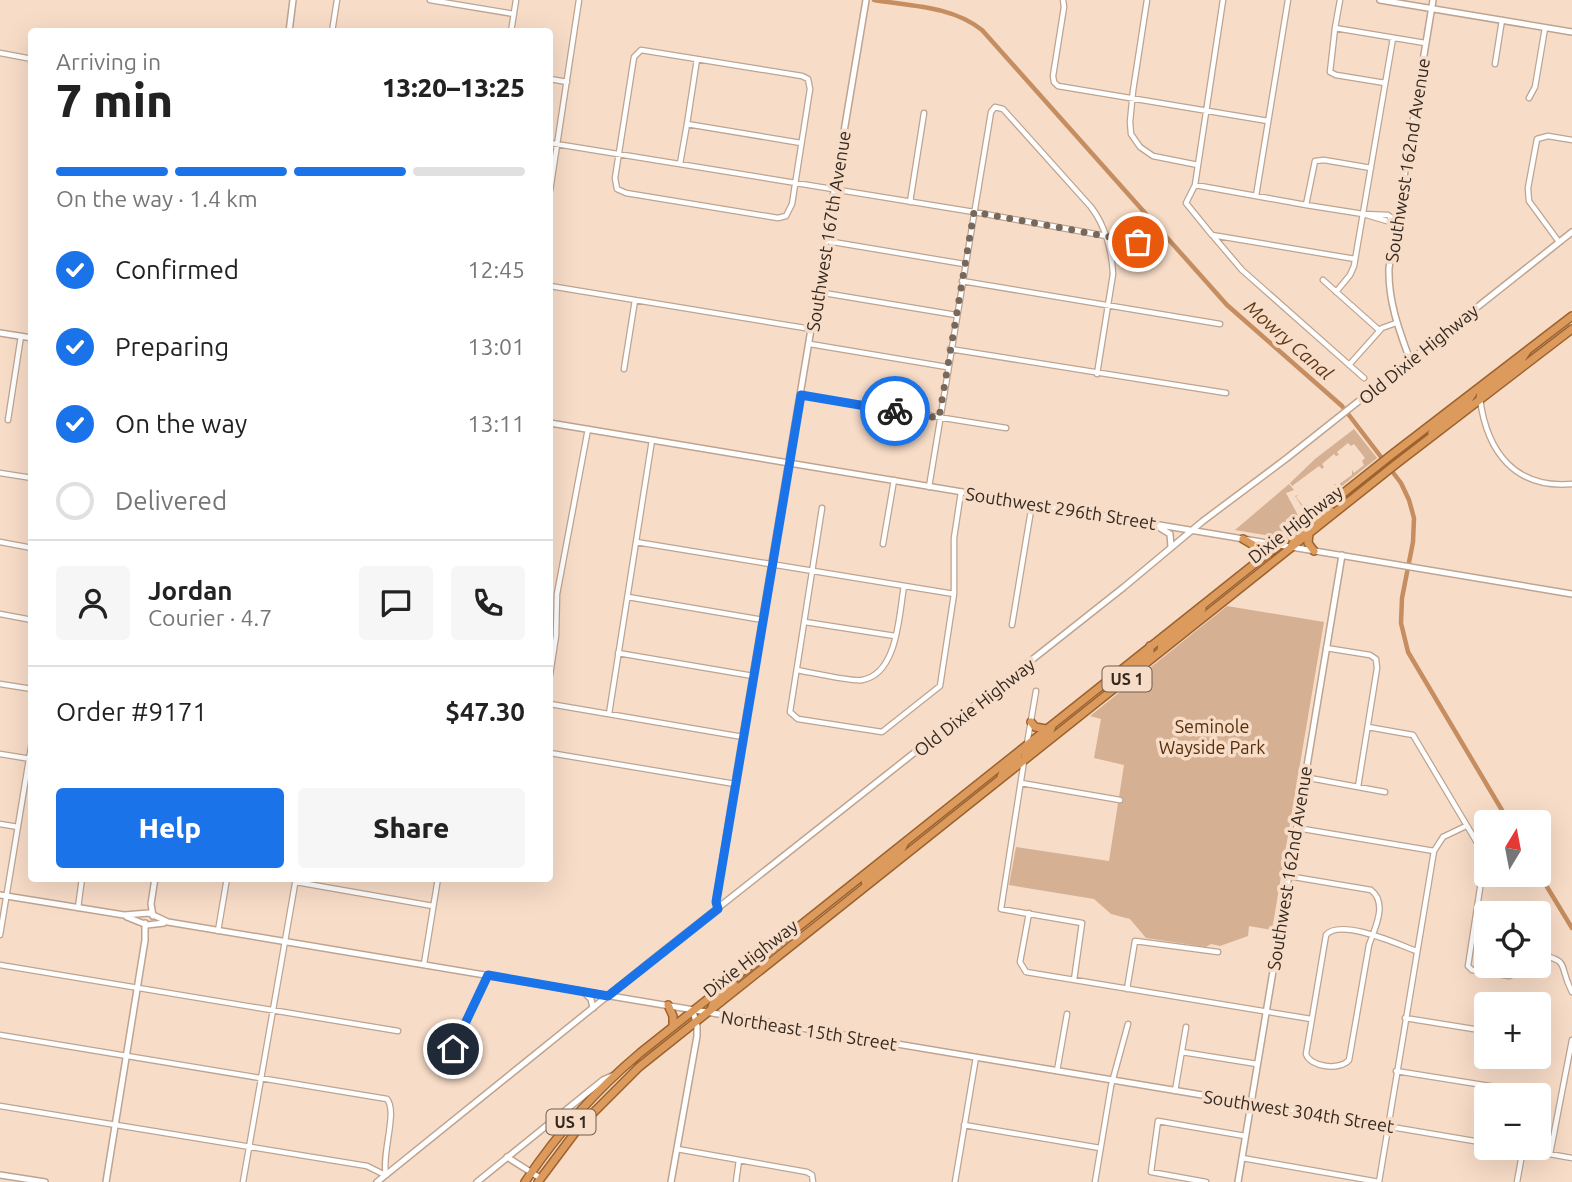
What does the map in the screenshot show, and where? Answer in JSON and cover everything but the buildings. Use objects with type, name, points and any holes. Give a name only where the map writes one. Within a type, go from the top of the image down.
[{"type":"highway","name":"Dixie Highway","points":[[1049,727],[1379,464],[1572,316]]},
{"type":"highway","name":"Dixie Highway","points":[[1024,760],[1396,464],[1572,329]]},
{"type":"highway","points":[[1480,399],[1481,392],[1521,360],[1528,348]]},
{"type":"highway","points":[[1428,439],[1436,426],[1469,400],[1474,390]]},
{"type":"highway","points":[[1291,548],[1296,537],[1347,496],[1354,485]]},
{"type":"highway","points":[[1309,534],[1308,543],[1314,551]]},
{"type":"highway","points":[[1243,538],[1260,549],[1261,559]]},
{"type":"highway","points":[[1213,610],[1222,597],[1271,557],[1277,545]]},
{"type":"highway","points":[[1161,651],[1162,643],[1198,616],[1206,602]]},
{"type":"highway","points":[[1103,697],[1112,684],[1150,653],[1150,646]]},
{"type":"highway","points":[[1024,760],[1027,751],[1049,734],[1049,727],[1038,728],[1031,722]]},
{"type":"highway","name":"US 1","points":[[909,838],[1049,727]]},
{"type":"highway","points":[[1001,778],[1004,770],[1027,745]]},
{"type":"highway","name":"US 1","points":[[1001,778],[1024,760]]},
{"type":"highway","name":"Dixie Highway","points":[[539,1180],[575,1133],[639,1067],[1001,778]]},
{"type":"highway","name":"Dixie Highway","points":[[614,1074],[909,838]]},
{"type":"highway","points":[[866,886],[865,880],[900,852],[909,838]]},
{"type":"highway","points":[[805,934],[813,923],[847,894],[847,887]]},
{"type":"highway","points":[[711,1012],[713,1001],[746,975],[750,965]]},
{"type":"highway","points":[[668,1005],[673,1016],[673,1026]]},
{"type":"highway","name":"US 1","points":[[526,1182],[560,1135],[614,1074]]},
{"type":"street","points":[[290,28],[293,0]]},
{"type":"street","points":[[333,28],[337,0]]},
{"type":"street","points":[[429,0],[514,14]]},
{"type":"street","points":[[512,28],[516,0]]},
{"type":"street","points":[[553,171],[579,0]]},
{"type":"street","points":[[1063,0],[1065,7],[1053,76],[1056,84],[1063,88],[1268,121]]},
{"type":"street","points":[[1147,0],[1132,98],[1132,137],[1140,147],[1156,158],[1198,165]]},
{"type":"street","points":[[1223,0],[1195,185],[1187,197],[1186,206],[1242,270],[1364,378]]},
{"type":"street","points":[[1256,196],[1288,0]]},
{"type":"street","points":[[1340,0],[1330,72],[1385,83]]},
{"type":"street","points":[[1380,0],[1572,32]]},
{"type":"street","name":"Southwest 162nd Avenue","points":[[1410,360],[1396,323],[1389,277],[1433,0]]},
{"type":"street","name":"Southwest 167th Avenue","points":[[718,909],[716,902],[735,783],[865,1]]},
{"type":"street","points":[[1495,64],[1502,20]]},
{"type":"street","points":[[1335,28],[1425,43]]},
{"type":"street","points":[[1529,98],[1535,87],[1545,28]]},
{"type":"street","points":[[1336,292],[1350,275],[1355,259],[1393,37]]},
{"type":"street","points":[[645,50],[697,59],[806,77],[811,87],[795,183],[790,210],[782,218],[626,193],[617,189],[614,183],[636,54],[645,50]]},
{"type":"street","points":[[0,52],[28,58]]},
{"type":"street","points":[[680,164],[697,59]]},
{"type":"street","points":[[553,80],[566,82]]},
{"type":"street","points":[[929,486],[964,264],[991,112],[995,107],[1003,109],[1100,220],[1113,270],[1097,374]]},
{"type":"street","points":[[910,202],[924,113]]},
{"type":"street","points":[[687,124],[801,143]]},
{"type":"street","points":[[1559,242],[1533,210],[1528,197],[1534,145],[1540,137],[1572,140]]},
{"type":"street","points":[[553,143],[974,212],[1162,246]]},
{"type":"street","points":[[1306,205],[1315,161],[1324,160],[1371,168]]},
{"type":"street","points":[[1195,185],[1363,214],[1387,221],[1396,220]]},
{"type":"street","name":"Old Dixie Highway","points":[[377,1182],[1207,518],[1351,408],[1572,232]]},
{"type":"street","points":[[1212,235],[1355,259]]},
{"type":"street","points":[[1226,251],[1232,238]]},
{"type":"street","points":[[827,241],[964,264]]},
{"type":"street","points":[[1323,280],[1379,330]]},
{"type":"street","points":[[962,281],[1220,324]]},
{"type":"street","points":[[553,286],[812,329]]},
{"type":"street","points":[[818,292],[956,315]]},
{"type":"street","points":[[624,369],[635,300]]},
{"type":"street","points":[[1349,365],[1379,330],[1396,323]]},
{"type":"street","points":[[0,333],[28,337]]},
{"type":"street","points":[[8,420],[21,336]]},
{"type":"street","points":[[810,344],[947,367]]},
{"type":"street","points":[[950,349],[1226,393]]},
{"type":"street","points":[[801,395],[1006,428]]},
{"type":"street","points":[[1480,399],[1489,431],[1503,461],[1530,480],[1549,485],[1572,484]]},
{"type":"street","name":"Southwest 296th Street","points":[[553,423],[1572,594]]},
{"type":"street","points":[[553,656],[557,594],[588,429]]},
{"type":"street","points":[[609,714],[652,440]]},
{"type":"street","points":[[0,473],[28,477]]},
{"type":"street","points":[[883,544],[894,480]]},
{"type":"street","points":[[822,508],[790,707],[793,717],[882,732],[940,686],[954,594],[954,538],[961,492]]},
{"type":"street","points":[[1012,625],[1032,504]]},
{"type":"street","points":[[1207,518],[1212,533]]},
{"type":"street","points":[[1155,524],[1170,534],[1171,548]]},
{"type":"street","points":[[0,542],[28,547]]},
{"type":"street","points":[[636,542],[954,594]]},
{"type":"street","name":"Southwest 162nd Avenue","points":[[1238,1182],[1342,555]]},
{"type":"street","points":[[797,670],[862,680],[878,672],[890,660],[904,586]]},
{"type":"street","points":[[628,597],[764,620]]},
{"type":"street","points":[[0,614],[28,619]]},
{"type":"street","points":[[805,622],[895,636]]},
{"type":"street","points":[[1325,648],[1370,655],[1376,659],[1377,668],[1358,787]]},
{"type":"street","points":[[618,653],[754,676]]},
{"type":"street","points":[[0,684],[28,688]]},
{"type":"street","points":[[1027,745],[1036,691]]},
{"type":"street","points":[[553,705],[743,737]]},
{"type":"street","points":[[1368,727],[1413,735],[1474,839]]},
{"type":"street","points":[[553,753],[735,783]]},
{"type":"street","points":[[0,754],[28,759]]},
{"type":"street","points":[[1024,760],[1001,909],[1082,923],[1074,980]]},
{"type":"street","points":[[0,935],[3,895],[28,770]]},
{"type":"street","points":[[1304,778],[1385,792]]},
{"type":"street","points":[[1021,783],[1120,800]]},
{"type":"street","points":[[0,824],[18,827]]},
{"type":"street","points":[[1242,1158],[1380,1182],[1387,1126],[1434,851],[1443,837],[1466,826]]},
{"type":"street","points":[[1295,828],[1434,851]]},
{"type":"street","points":[[1288,876],[1371,890],[1378,895],[1380,902],[1372,935],[1349,1060],[1346,1065],[1339,1067],[1312,1062],[1306,1054],[1325,935],[1335,929],[1372,935],[1416,951]]},
{"type":"street","points":[[78,908],[81,882]]},
{"type":"street","points":[[107,1182],[154,882]]},
{"type":"street","points":[[218,931],[226,882]]},
{"type":"street","points":[[243,1182],[296,882]]},
{"type":"street","points":[[307,882],[433,906]]},
{"type":"street","points":[[3,895],[424,964],[437,882]]},
{"type":"street","points":[[145,914],[151,904]]},
{"type":"street","points":[[1029,913],[1020,962],[1026,972],[1311,1019]]},
{"type":"street","points":[[124,915],[145,914]]},
{"type":"street","points":[[145,914],[150,921]]},
{"type":"street","points":[[145,914],[150,921]]},
{"type":"street","points":[[1474,930],[1468,966],[1474,970]]},
{"type":"street","points":[[1127,989],[1135,941],[1218,952]]},
{"type":"street","points":[[1551,957],[1565,963],[1566,980],[1572,992]]},
{"type":"street","name":"Northeast 15th Street","points":[[424,964],[1112,1080]]},
{"type":"street","points":[[0,965],[398,1031]]},
{"type":"street","points":[[440,1073],[488,975]]},
{"type":"street","points":[[584,992],[591,999],[593,1009]]},
{"type":"street","points":[[671,1182],[696,1036],[693,1011]]},
{"type":"street","points":[[1057,1071],[1067,1014]]},
{"type":"street","points":[[1405,1018],[1474,1029]]},
{"type":"street","points":[[1095,1182],[1112,1080],[1128,1024]]},
{"type":"street","points":[[1175,1091],[1186,1027]]},
{"type":"street","points":[[0,1035],[389,1100],[391,1111],[383,1160],[386,1175]]},
{"type":"street","points":[[1551,1149],[1572,1040]]},
{"type":"street","points":[[1182,1052],[1256,1064]]},
{"type":"street","points":[[955,1182],[976,1057]]},
{"type":"street","points":[[1396,1071],[1474,1084]]},
{"type":"street","points":[[477,1182],[614,1074]]},
{"type":"street","name":"Southwest 304th Street","points":[[1112,1080],[1474,1141]]},
{"type":"street","points":[[0,1106],[367,1166],[386,1175]]},
{"type":"street","points":[[1206,1182],[1151,1172],[1158,1121],[1245,1136]]},
{"type":"street","points":[[964,1125],[1100,1148]]},
{"type":"street","points":[[677,1149],[807,1172],[812,1175],[813,1182]]},
{"type":"street","points":[[1551,1154],[1572,1158]]},
{"type":"street","points":[[507,1157],[539,1180]]},
{"type":"street","points":[[736,1182],[740,1160]]},
{"type":"street","points":[[1517,1182],[1521,1160]]},
{"type":"street","points":[[1,1177],[45,1182]]},
{"type":"green space","points":[[1354,429],[1377,458],[1307,514],[1295,496],[1298,495],[1296,497],[1304,507],[1307,505],[1310,508],[1321,499],[1319,496],[1323,498],[1336,487],[1334,484],[1338,485],[1352,475],[1352,470],[1354,473],[1364,465],[1362,461],[1365,458],[1354,444],[1351,446],[1348,443],[1337,452],[1339,455],[1334,454],[1322,464],[1322,469],[1319,466],[1292,486],[1290,483],[1315,459]]},
{"type":"green space","points":[[1289,484],[1294,490],[1286,493],[1300,519],[1276,537],[1235,530]]},
{"type":"green space","name":"Seminole Wayside Park","points":[[1227,606],[1324,622],[1272,930],[1249,926],[1248,936],[1220,946],[1211,944],[1206,947],[1146,938],[1130,919],[1111,914],[1094,899],[1009,885],[1016,847],[1109,861],[1124,765],[1094,758],[1101,719],[1090,716]]},
{"type":"waterway","name":"Mowry Canal","points":[[874,0],[944,12],[958,16],[982,30],[1227,305],[1342,406],[1401,483],[1414,518],[1413,542],[1402,598],[1401,623],[1408,652],[1502,810]]},
{"type":"waterway","name":"Mowry Canal","points":[[1547,887],[1572,928]]},
{"type":"way so far","points":[[895,411],[939,418],[974,212],[1138,242]]},
{"type":"route","points":[[453,1049],[488,975],[608,996],[718,909],[716,902],[732,799],[801,395],[895,411]]}]
